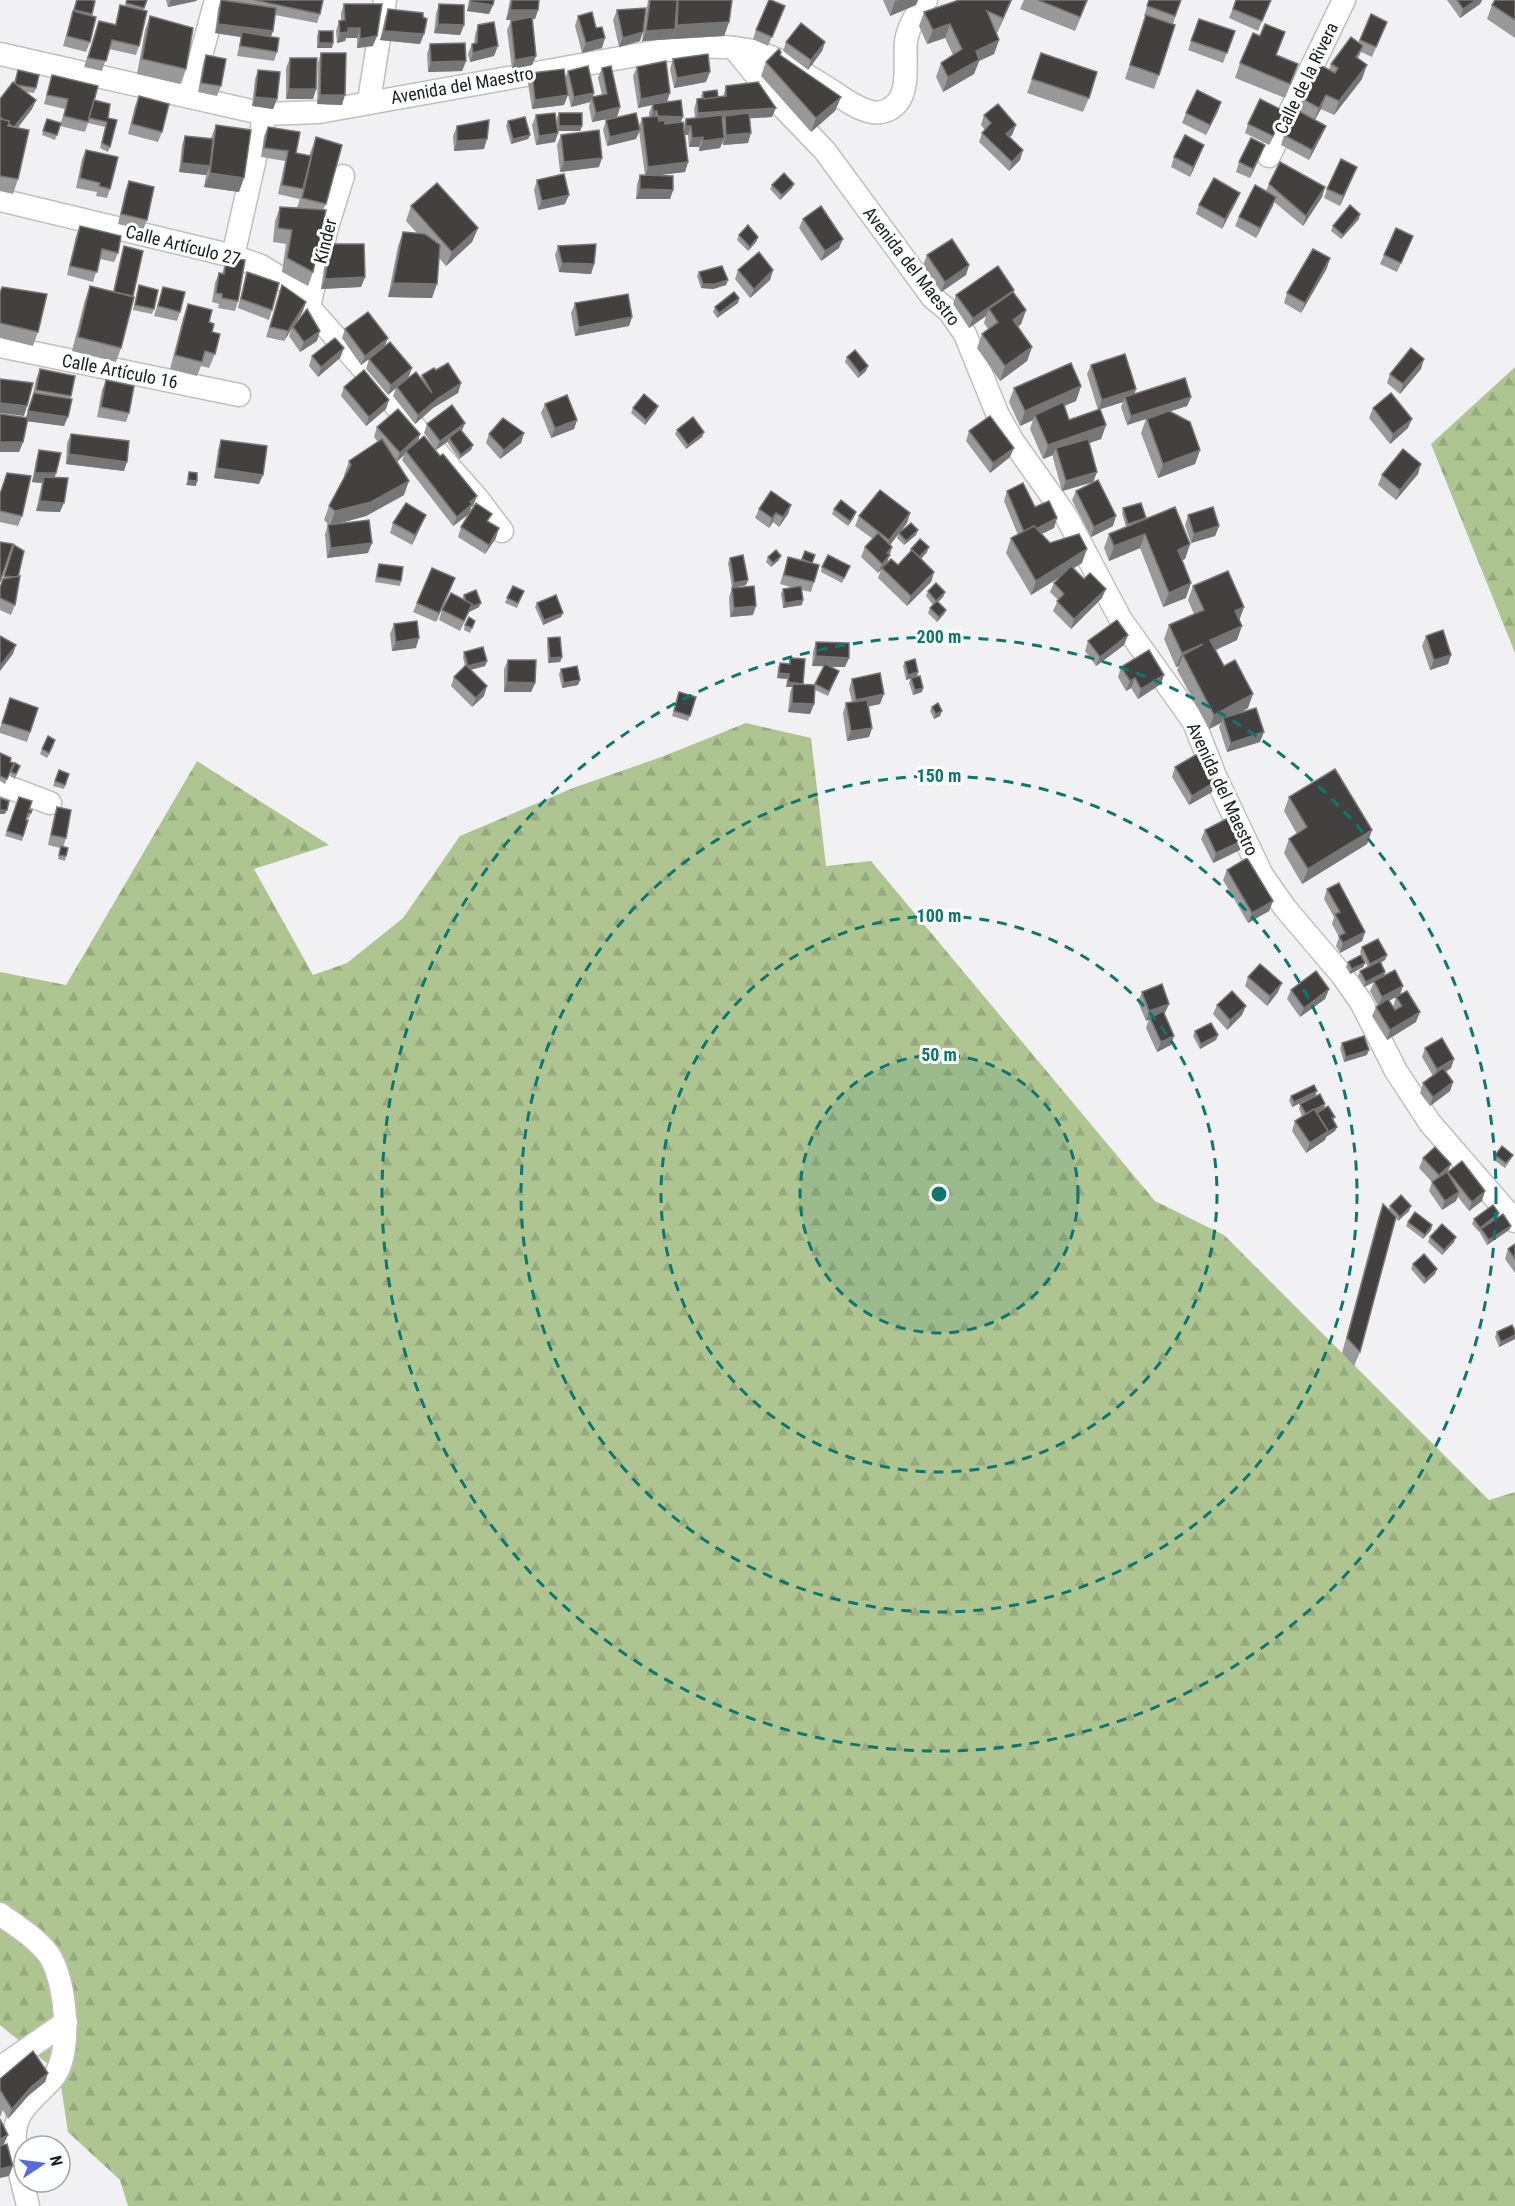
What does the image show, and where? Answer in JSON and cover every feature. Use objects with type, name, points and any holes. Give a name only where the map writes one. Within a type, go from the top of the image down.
[{"type":"street","points":[[190,96],[216,0]]},
{"type":"street","points":[[369,101],[386,0]]},
{"type":"street","points":[[734,48],[758,52],[789,64],[857,107],[874,112],[888,111],[898,102],[903,90],[906,38],[919,9],[926,0]]},
{"type":"street","name":"Calle de la Rivera","points":[[1269,156],[1344,0]]},
{"type":"street","name":"Avenida del Maestro","points":[[0,54],[265,114],[319,112],[369,101],[659,51],[698,46],[734,48],[776,100],[825,151],[933,298],[949,311],[965,334],[997,413],[1012,440],[1066,516],[1121,620],[1194,722],[1215,776],[1262,875],[1285,908],[1342,975],[1361,1002],[1396,1071],[1430,1123],[1515,1221]]},
{"type":"street","points":[[233,256],[265,114]]},
{"type":"street","name":"Kinder","points":[[309,306],[327,227],[343,176]]},
{"type":"street","name":"Calle Artículo 27","points":[[0,201],[233,256],[261,266],[286,282],[477,498],[502,531]]},
{"type":"street","name":"Calle Artículo 16","points":[[0,346],[239,395]]},
{"type":"street","points":[[0,784],[50,803]]},
{"type":"street","points":[[0,1914],[30,1936],[49,1956],[59,1980],[66,2022],[60,2063],[55,2074],[26,2107],[17,2123],[15,2140],[28,2206]]},
{"type":"street","points":[[0,2068],[66,2022]]},
{"type":"green space","points":[[1515,367],[1515,653],[1431,444]]},
{"type":"green space","points":[[746,723],[811,738],[826,866],[871,861],[1155,1201],[1224,1235],[1489,1500],[1515,1492],[1515,2206],[128,2206],[120,2180],[68,2132],[59,2073],[0,2025],[0,972],[66,985],[197,761],[329,845],[254,869],[313,975],[347,963],[403,918],[460,836],[573,788],[664,756]]},
{"type":"building","points":[[77,0],[95,1],[92,14],[74,10]]},
{"type":"building","points":[[127,0],[147,0],[144,8],[126,3]]},
{"type":"building","points":[[221,0],[276,8],[273,31],[218,24]]},
{"type":"building","points":[[254,0],[323,0],[320,14]]},
{"type":"building","points":[[471,0],[494,0],[493,5],[471,2]]},
{"type":"building","points":[[512,0],[539,0],[538,10],[510,10]]},
{"type":"building","points":[[650,0],[677,0],[675,29],[646,31]]},
{"type":"building","points":[[678,0],[732,0],[729,22],[677,25]]},
{"type":"building","points":[[769,0],[785,6],[772,37],[756,30]]},
{"type":"building","points":[[959,0],[1011,0],[1003,18],[987,11],[999,40],[976,51],[979,60],[948,77],[941,63],[962,49],[950,24],[933,30],[924,12]]},
{"type":"building","points":[[1038,0],[1087,0],[1080,17]]},
{"type":"building","points":[[1149,0],[1181,0],[1175,16],[1147,6]]},
{"type":"building","points":[[1236,0],[1271,0],[1262,21],[1233,9]]},
{"type":"building","points":[[1457,0],[1476,0],[1463,9]]},
{"type":"building","points":[[1495,0],[1515,0],[1515,20],[1492,5]]},
{"type":"building","points":[[344,4],[382,4],[377,36],[360,39],[360,28],[348,28],[348,32],[340,33],[339,21],[345,20]]},
{"type":"building","points":[[439,4],[464,5],[464,25],[438,24]]},
{"type":"building","points":[[120,5],[147,11],[139,46],[112,40],[106,61],[88,58],[99,21],[116,25]]},
{"type":"building","points":[[646,8],[643,32],[623,38],[617,10]]},
{"type":"building","points":[[388,9],[423,13],[423,17],[427,19],[424,34],[384,31]]},
{"type":"building","points":[[73,11],[96,17],[90,42],[67,36]]},
{"type":"building","points":[[592,12],[596,28],[602,27],[605,38],[586,43],[578,16]]},
{"type":"building","points":[[1371,14],[1387,22],[1376,47],[1360,40]]},
{"type":"building","points":[[1146,15],[1175,25],[1159,75],[1130,65]]},
{"type":"building","points":[[150,16],[193,28],[186,69],[142,59]]},
{"type":"building","points":[[532,17],[536,56],[515,60],[511,21]]},
{"type":"building","points":[[1199,19],[1235,31],[1227,53],[1191,41]]},
{"type":"building","points":[[494,22],[498,46],[473,53],[472,44],[477,43],[478,25]]},
{"type":"building","points":[[801,23],[825,42],[811,60],[786,42]]},
{"type":"building","points":[[1265,24],[1285,32],[1276,55],[1298,64],[1290,84],[1240,63],[1253,33],[1260,36]]},
{"type":"building","points":[[319,31],[333,31],[333,43],[319,43]]},
{"type":"building","points":[[242,32],[279,38],[277,52],[240,46]]},
{"type":"building","points":[[1351,37],[1363,46],[1356,57],[1367,65],[1339,101],[1326,95],[1319,108],[1301,98],[1320,65],[1335,73],[1338,68],[1331,64]]},
{"type":"building","points":[[465,43],[466,61],[431,62],[430,44]]},
{"type":"building","points":[[779,49],[780,55],[841,97],[816,118],[766,62]]},
{"type":"building","points":[[321,53],[346,53],[345,95],[320,95]]},
{"type":"building","points":[[1041,53],[1097,72],[1089,98],[1032,79]]},
{"type":"building","points":[[708,54],[710,72],[677,78],[673,59]]},
{"type":"building","points":[[206,55],[226,59],[221,86],[201,83]]},
{"type":"building","points":[[290,58],[317,58],[316,89],[289,89]]},
{"type":"building","points":[[666,61],[670,93],[641,99],[637,67]]},
{"type":"building","points":[[588,66],[594,93],[574,97],[568,71]]},
{"type":"building","points":[[611,66],[620,107],[596,113],[592,97],[607,94],[602,68]]},
{"type":"building","points":[[564,69],[568,95],[535,100],[532,73]]},
{"type":"building","points":[[18,70],[39,75],[36,88],[15,83]]},
{"type":"building","points":[[258,70],[280,72],[277,99],[255,97]]},
{"type":"building","points":[[52,75],[98,86],[88,122],[64,116],[68,99],[47,95]]},
{"type":"building","points":[[13,82],[36,100],[14,127],[8,123],[9,121],[0,117],[0,99]]},
{"type":"building","points":[[758,82],[776,108],[698,113],[697,99],[726,96],[726,86]]},
{"type":"building","points":[[717,90],[718,97],[704,99],[703,92]]},
{"type":"building","points":[[1197,90],[1221,102],[1210,125],[1186,113]]},
{"type":"building","points":[[139,96],[169,104],[162,132],[132,124]]},
{"type":"building","points":[[1260,99],[1284,111],[1273,136],[1248,124]]},
{"type":"building","points":[[94,100],[110,104],[108,118],[117,120],[110,147],[102,143],[107,122],[89,118]]},
{"type":"building","points":[[681,100],[683,117],[658,116],[657,111],[653,111],[653,104]]},
{"type":"building","points":[[998,104],[1016,125],[1006,134],[1023,150],[1012,162],[982,133],[991,123],[984,115]]},
{"type":"building","points":[[1297,110],[1326,126],[1312,150],[1284,135]]},
{"type":"building","points":[[555,113],[558,133],[539,136],[536,115]]},
{"type":"building","points":[[559,113],[582,113],[582,126],[559,126]]},
{"type":"building","points":[[636,113],[640,130],[610,137],[606,120]]},
{"type":"building","points":[[749,113],[751,133],[726,135],[725,116]]},
{"type":"building","points":[[722,115],[724,138],[703,141],[703,137],[692,138],[691,126],[686,126],[686,119]]},
{"type":"building","points":[[658,116],[659,121],[664,120],[665,124],[683,122],[688,162],[648,167],[642,118]]},
{"type":"building","points":[[525,117],[530,135],[513,139],[508,121]]},
{"type":"building","points":[[0,119],[9,121],[8,126],[29,130],[18,179],[0,176]]},
{"type":"building","points":[[47,119],[61,123],[57,135],[43,131]]},
{"type":"building","points":[[489,120],[487,139],[457,141],[457,126]]},
{"type":"building","points":[[216,125],[251,130],[244,178],[210,173]]},
{"type":"building","points":[[268,127],[300,132],[296,153],[311,156],[303,189],[282,185],[288,151],[264,148]]},
{"type":"building","points":[[599,130],[602,158],[564,162],[561,135]]},
{"type":"building","points":[[1185,135],[1204,145],[1193,167],[1174,157]]},
{"type":"building","points":[[185,136],[213,139],[210,166],[182,163]]},
{"type":"building","points":[[316,137],[342,145],[326,204],[302,198]]},
{"type":"building","points":[[1251,138],[1265,145],[1253,169],[1239,162]]},
{"type":"building","points":[[86,150],[118,157],[110,189],[99,186],[100,183],[80,178]]},
{"type":"building","points":[[1341,159],[1357,167],[1343,196],[1327,189]]},
{"type":"building","points":[[1280,162],[1325,187],[1306,216],[1269,184]]},
{"type":"building","points":[[784,173],[794,184],[782,195],[772,185]]},
{"type":"building","points":[[564,174],[569,195],[542,201],[537,180]]},
{"type":"building","points":[[640,175],[673,176],[673,190],[640,189]]},
{"type":"building","points":[[1214,178],[1240,193],[1225,219],[1199,205]]},
{"type":"building","points":[[129,181],[154,187],[147,220],[121,214]]},
{"type":"building","points":[[437,183],[478,228],[452,252],[411,206]]},
{"type":"building","points":[[1255,185],[1276,197],[1260,228],[1239,217]]},
{"type":"building","points":[[1350,205],[1360,214],[1343,235],[1333,226]]},
{"type":"building","points":[[821,206],[843,239],[825,251],[803,219]]},
{"type":"building","points":[[280,207],[326,210],[313,272],[287,258],[292,230],[278,228]]},
{"type":"building","points":[[748,225],[758,237],[750,247],[739,235]]},
{"type":"building","points":[[80,226],[121,236],[118,253],[102,249],[97,272],[70,266]]},
{"type":"building","points":[[1396,228],[1413,236],[1401,263],[1384,255]]},
{"type":"building","points":[[403,232],[425,234],[440,245],[437,284],[393,283]]},
{"type":"building","points":[[952,239],[969,265],[945,282],[927,255]]},
{"type":"building","points":[[330,244],[364,244],[365,277],[325,279]]},
{"type":"building","points":[[596,244],[594,264],[562,263],[558,246]]},
{"type":"building","points":[[124,246],[143,251],[133,296],[114,292]]},
{"type":"building","points":[[1313,249],[1330,258],[1305,303],[1287,293]]},
{"type":"building","points":[[759,252],[773,270],[754,289],[738,270]]},
{"type":"building","points":[[227,257],[245,260],[238,301],[222,298],[222,294],[216,293],[219,273],[224,274]]},
{"type":"building","points":[[722,266],[728,280],[715,284],[703,284],[699,272]]},
{"type":"building","points":[[998,266],[1014,290],[973,318],[956,295]]},
{"type":"building","points":[[247,272],[279,283],[272,310],[241,299]]},
{"type":"building","points":[[139,285],[158,290],[154,309],[135,305]]},
{"type":"building","points":[[282,285],[306,302],[288,331],[270,327]]},
{"type":"building","points":[[90,286],[134,297],[121,348],[78,337]]},
{"type":"building","points":[[2,287],[47,294],[38,332],[0,323]]},
{"type":"building","points":[[163,287],[185,292],[180,312],[158,306]]},
{"type":"building","points":[[734,292],[739,298],[719,313],[715,307]]},
{"type":"building","points":[[1013,292],[1026,310],[1013,320],[1032,347],[1005,366],[982,334],[998,322],[989,309]]},
{"type":"building","points":[[628,294],[632,317],[579,327],[575,303]]},
{"type":"building","points":[[188,304],[212,310],[209,322],[214,324],[212,332],[220,334],[215,354],[205,351],[202,362],[175,355]]},
{"type":"building","points":[[307,309],[320,331],[304,342],[293,327]]},
{"type":"building","points":[[368,312],[388,338],[365,356],[345,329]]},
{"type":"building","points":[[335,338],[344,348],[321,367],[312,356]]},
{"type":"building","points":[[390,342],[412,368],[391,385],[369,359]]},
{"type":"building","points":[[1411,348],[1424,359],[1403,384],[1390,374]]},
{"type":"building","points":[[855,350],[868,366],[860,373],[847,357]]},
{"type":"building","points":[[1125,354],[1136,389],[1102,400],[1091,365]]},
{"type":"building","points":[[448,363],[461,383],[418,415],[397,387],[416,372],[432,393],[422,375]]},
{"type":"building","points":[[1071,363],[1081,386],[1025,411],[1014,388]]},
{"type":"building","points":[[40,369],[75,376],[71,396],[36,390]]},
{"type":"building","points":[[364,370],[389,400],[369,417],[344,387]]},
{"type":"building","points":[[1185,378],[1191,397],[1131,416],[1125,397]]},
{"type":"building","points":[[0,379],[33,383],[27,406],[0,403]]},
{"type":"building","points":[[106,380],[134,386],[129,413],[101,407]]},
{"type":"building","points":[[34,393],[72,399],[68,417],[28,411]]},
{"type":"building","points":[[1391,393],[1412,419],[1393,434],[1373,408]]},
{"type":"building","points":[[644,394],[658,406],[646,420],[633,408]]},
{"type":"building","points":[[567,395],[577,420],[555,428],[545,404]]},
{"type":"building","points":[[1063,402],[1069,420],[1100,409],[1106,425],[1048,445],[1035,415]]},
{"type":"building","points":[[452,405],[465,423],[440,441],[427,424]]},
{"type":"building","points":[[398,409],[420,434],[400,453],[377,427]]},
{"type":"building","points":[[1169,411],[1190,422],[1200,450],[1163,464],[1147,419]]},
{"type":"building","points":[[0,414],[28,418],[23,442],[0,442]]},
{"type":"building","points":[[990,416],[1014,448],[993,463],[969,431]]},
{"type":"building","points":[[693,417],[704,432],[688,445],[677,430]]},
{"type":"building","points":[[503,418],[524,433],[504,450],[489,434]]},
{"type":"building","points":[[460,429],[473,445],[461,455],[449,438]]},
{"type":"building","points":[[71,434],[129,441],[127,462],[69,454]]},
{"type":"building","points":[[424,436],[440,456],[443,454],[477,496],[470,502],[472,504],[457,517],[406,451]]},
{"type":"building","points":[[382,439],[409,481],[371,502],[335,511],[329,506],[351,465],[349,461]]},
{"type":"building","points":[[1088,439],[1097,472],[1066,481],[1056,448]]},
{"type":"building","points":[[221,440],[267,446],[263,475],[217,468]]},
{"type":"building","points":[[1403,449],[1421,464],[1400,490],[1382,475]]},
{"type":"building","points":[[39,450],[61,453],[56,473],[35,473]]},
{"type":"building","points":[[189,472],[197,473],[197,481],[188,480]]},
{"type":"building","points":[[7,473],[31,476],[22,516],[0,511],[0,494]]},
{"type":"building","points":[[44,477],[68,478],[64,503],[40,501]]},
{"type":"building","points":[[1098,480],[1116,516],[1094,527],[1076,491]]},
{"type":"building","points":[[1023,483],[1035,507],[1049,501],[1057,518],[1036,529],[1034,526],[1024,532],[1007,491]]},
{"type":"building","points":[[880,490],[910,513],[889,540],[859,516]]},
{"type":"building","points":[[771,491],[791,505],[783,517],[776,513],[772,518],[759,509]]},
{"type":"building","points":[[841,500],[856,512],[850,521],[834,509]]},
{"type":"building","points":[[406,503],[426,515],[415,535],[393,523]]},
{"type":"building","points":[[476,503],[492,514],[487,521],[499,528],[489,545],[461,527]]},
{"type":"building","points":[[1141,503],[1146,518],[1128,524],[1123,508]]},
{"type":"building","points":[[1175,507],[1190,544],[1178,550],[1191,583],[1169,593],[1145,534],[1114,546],[1109,534]]},
{"type":"building","points":[[1213,507],[1219,526],[1194,534],[1188,515]]},
{"type":"building","points":[[369,520],[372,543],[331,548],[328,525]]},
{"type":"building","points":[[911,523],[918,530],[906,541],[899,533]]},
{"type":"building","points":[[1034,526],[1050,543],[1079,534],[1087,549],[1036,581],[1011,538]]},
{"type":"building","points":[[878,533],[892,547],[887,553],[890,555],[882,564],[865,547]]},
{"type":"building","points":[[920,539],[929,547],[919,557],[911,549]]},
{"type":"building","points":[[0,542],[13,544],[0,582]]},
{"type":"building","points":[[14,545],[24,551],[18,577],[4,576]]},
{"type":"building","points":[[776,550],[781,556],[773,563],[768,557]]},
{"type":"building","points":[[912,550],[934,572],[911,596],[882,568],[891,559],[898,565]]},
{"type":"building","points":[[805,551],[815,555],[812,563],[802,559]]},
{"type":"building","points":[[743,555],[748,580],[734,583],[730,558]]},
{"type":"building","points":[[828,555],[850,566],[844,578],[822,567]]},
{"type":"building","points":[[788,557],[819,565],[814,582],[784,575]]},
{"type":"building","points":[[379,564],[403,567],[401,581],[377,577]]},
{"type":"building","points":[[1071,566],[1084,579],[1090,573],[1106,589],[1074,619],[1057,601],[1064,594],[1054,583]]},
{"type":"building","points":[[432,568],[455,578],[439,613],[417,603]]},
{"type":"building","points":[[1228,571],[1244,607],[1235,611],[1242,626],[1210,640],[1224,666],[1235,660],[1253,694],[1214,715],[1183,655],[1203,644],[1182,653],[1169,625],[1204,610],[1193,586]]},
{"type":"building","points":[[20,576],[15,605],[0,598],[3,579]]},
{"type":"building","points":[[936,583],[945,592],[936,601],[928,591]]},
{"type":"building","points":[[513,586],[524,591],[518,603],[507,598]]},
{"type":"building","points":[[754,586],[756,606],[734,608],[732,588]]},
{"type":"building","points":[[801,586],[803,600],[785,603],[783,589]]},
{"type":"building","points":[[476,590],[481,603],[471,607],[472,604],[466,601],[464,595]]},
{"type":"building","points":[[451,593],[472,604],[464,621],[442,610]]},
{"type":"building","points":[[556,595],[563,613],[544,620],[537,603]]},
{"type":"building","points":[[937,601],[946,610],[939,617],[930,608]]},
{"type":"building","points":[[469,617],[475,621],[472,628],[465,625]]},
{"type":"building","points":[[1117,620],[1128,635],[1100,657],[1088,641]]},
{"type":"building","points":[[417,621],[419,638],[396,642],[394,624]]},
{"type":"building","points":[[1443,630],[1451,655],[1434,660],[1426,636]]},
{"type":"building","points":[[0,636],[16,645],[0,666]]},
{"type":"building","points":[[560,637],[562,657],[550,658],[548,638]]},
{"type":"building","points":[[816,642],[849,643],[849,658],[816,656]]},
{"type":"building","points":[[483,647],[487,661],[468,666],[464,652]]},
{"type":"building","points":[[1149,650],[1164,675],[1141,689],[1135,678],[1130,681],[1121,667]]},
{"type":"building","points":[[790,658],[805,659],[803,684],[788,682],[789,674],[779,673],[780,663],[790,664]]},
{"type":"building","points":[[915,659],[918,672],[908,675],[905,662]]},
{"type":"building","points":[[508,660],[536,660],[535,683],[507,682]]},
{"type":"building","points":[[825,664],[839,671],[829,691],[815,684]]},
{"type":"building","points":[[466,665],[487,686],[476,698],[454,677]]},
{"type":"building","points":[[577,666],[580,680],[564,683],[561,669]]},
{"type":"building","points":[[880,673],[884,694],[856,700],[852,679]]},
{"type":"building","points":[[920,676],[923,688],[915,690],[911,678]]},
{"type":"building","points":[[793,684],[815,685],[814,704],[792,703]]},
{"type":"building","points":[[679,692],[696,697],[690,716],[674,711]]},
{"type":"building","points":[[10,698],[38,708],[30,732],[2,723]]},
{"type":"building","points":[[867,700],[872,728],[851,731],[846,703]]},
{"type":"building","points":[[938,703],[942,711],[936,714],[932,707]]},
{"type":"building","points":[[1256,708],[1264,732],[1231,743],[1223,718]]},
{"type":"building","points":[[48,736],[55,740],[49,753],[42,749]]},
{"type":"building","points":[[0,753],[11,758],[10,762],[14,763],[7,779],[0,776]]},
{"type":"building","points":[[1199,753],[1215,782],[1192,796],[1175,767]]},
{"type":"building","points":[[15,763],[20,766],[16,774],[11,772]]},
{"type":"building","points":[[1335,769],[1372,830],[1308,869],[1289,839],[1307,827],[1289,797]]},
{"type":"building","points":[[59,770],[69,774],[65,785],[55,781]]},
{"type":"building","points":[[19,797],[32,801],[29,810],[32,810],[28,813],[23,836],[7,831]]},
{"type":"building","points":[[0,798],[9,801],[7,810],[0,810]]},
{"type":"building","points":[[57,807],[71,810],[66,838],[51,835]]},
{"type":"building","points":[[1232,816],[1244,840],[1216,853],[1205,830]]},
{"type":"building","points":[[61,846],[68,848],[66,856],[59,855]]},
{"type":"building","points":[[1247,858],[1273,901],[1252,913],[1227,870]]},
{"type":"building","points":[[1339,883],[1365,932],[1343,943],[1339,936],[1345,933],[1335,914],[1340,912],[1327,889]]},
{"type":"building","points":[[1378,939],[1387,955],[1370,964],[1362,947]]},
{"type":"building","points":[[1361,955],[1365,963],[1352,969],[1348,962]]},
{"type":"building","points":[[1380,961],[1385,972],[1366,982],[1360,971]]},
{"type":"building","points":[[1260,964],[1282,983],[1270,996],[1248,977]]},
{"type":"building","points":[[1395,970],[1403,986],[1382,997],[1374,981]]},
{"type":"building","points":[[1316,971],[1329,989],[1304,1008],[1291,990]]},
{"type":"building","points":[[1162,984],[1169,1004],[1149,1011],[1142,992]]},
{"type":"building","points":[[1232,991],[1246,1006],[1230,1020],[1217,1005]]},
{"type":"building","points":[[1407,991],[1420,1012],[1390,1030],[1376,1007],[1388,999],[1395,1010],[1402,1006],[1396,997]]},
{"type":"building","points":[[1163,1011],[1174,1036],[1161,1042],[1150,1018]]},
{"type":"building","points":[[1211,1023],[1218,1035],[1201,1044],[1195,1031]]},
{"type":"building","points":[[1364,1036],[1369,1050],[1346,1057],[1342,1043]]},
{"type":"building","points":[[1442,1038],[1454,1059],[1437,1069],[1425,1048]]},
{"type":"building","points":[[1443,1068],[1453,1082],[1433,1097],[1423,1083]]},
{"type":"building","points":[[1314,1085],[1317,1091],[1294,1102],[1291,1096]]},
{"type":"building","points":[[1320,1094],[1325,1104],[1306,1114],[1300,1104]]},
{"type":"building","points":[[1328,1106],[1335,1117],[1332,1118],[1337,1127],[1328,1132],[1317,1113]]},
{"type":"building","points":[[1314,1109],[1328,1131],[1310,1143],[1295,1121]]},
{"type":"building","points":[[1502,1146],[1513,1155],[1506,1163],[1495,1155]]},
{"type":"building","points":[[1435,1147],[1451,1164],[1439,1175],[1423,1158]]},
{"type":"building","points":[[1462,1161],[1485,1191],[1472,1202],[1448,1172]]},
{"type":"building","points":[[1447,1172],[1459,1192],[1445,1201],[1432,1182]]},
{"type":"building","points":[[1401,1195],[1411,1206],[1400,1217],[1390,1206]]},
{"type":"building","points":[[1383,1204],[1396,1217],[1360,1352],[1347,1338]]},
{"type":"building","points":[[1493,1205],[1499,1213],[1480,1228],[1474,1219]]},
{"type":"building","points":[[1415,1212],[1432,1225],[1425,1235],[1408,1222]]},
{"type":"building","points":[[1503,1214],[1511,1226],[1489,1240],[1481,1229]]},
{"type":"building","points":[[1442,1224],[1456,1237],[1444,1250],[1430,1237]]},
{"type":"building","points":[[1515,1244],[1515,1259],[1508,1249]]},
{"type":"building","points":[[1424,1254],[1437,1269],[1426,1279],[1413,1264]]},
{"type":"building","points":[[1512,1325],[1515,1335],[1501,1342],[1497,1332]]},
{"type":"building","points":[[33,2051],[48,2073],[31,2087],[12,2109],[0,2090],[0,2079]]},
{"type":"building","points":[[0,2119],[8,2135],[0,2139]]},
{"type":"building","points":[[7,2144],[12,2166],[0,2169],[0,2146]]}]
